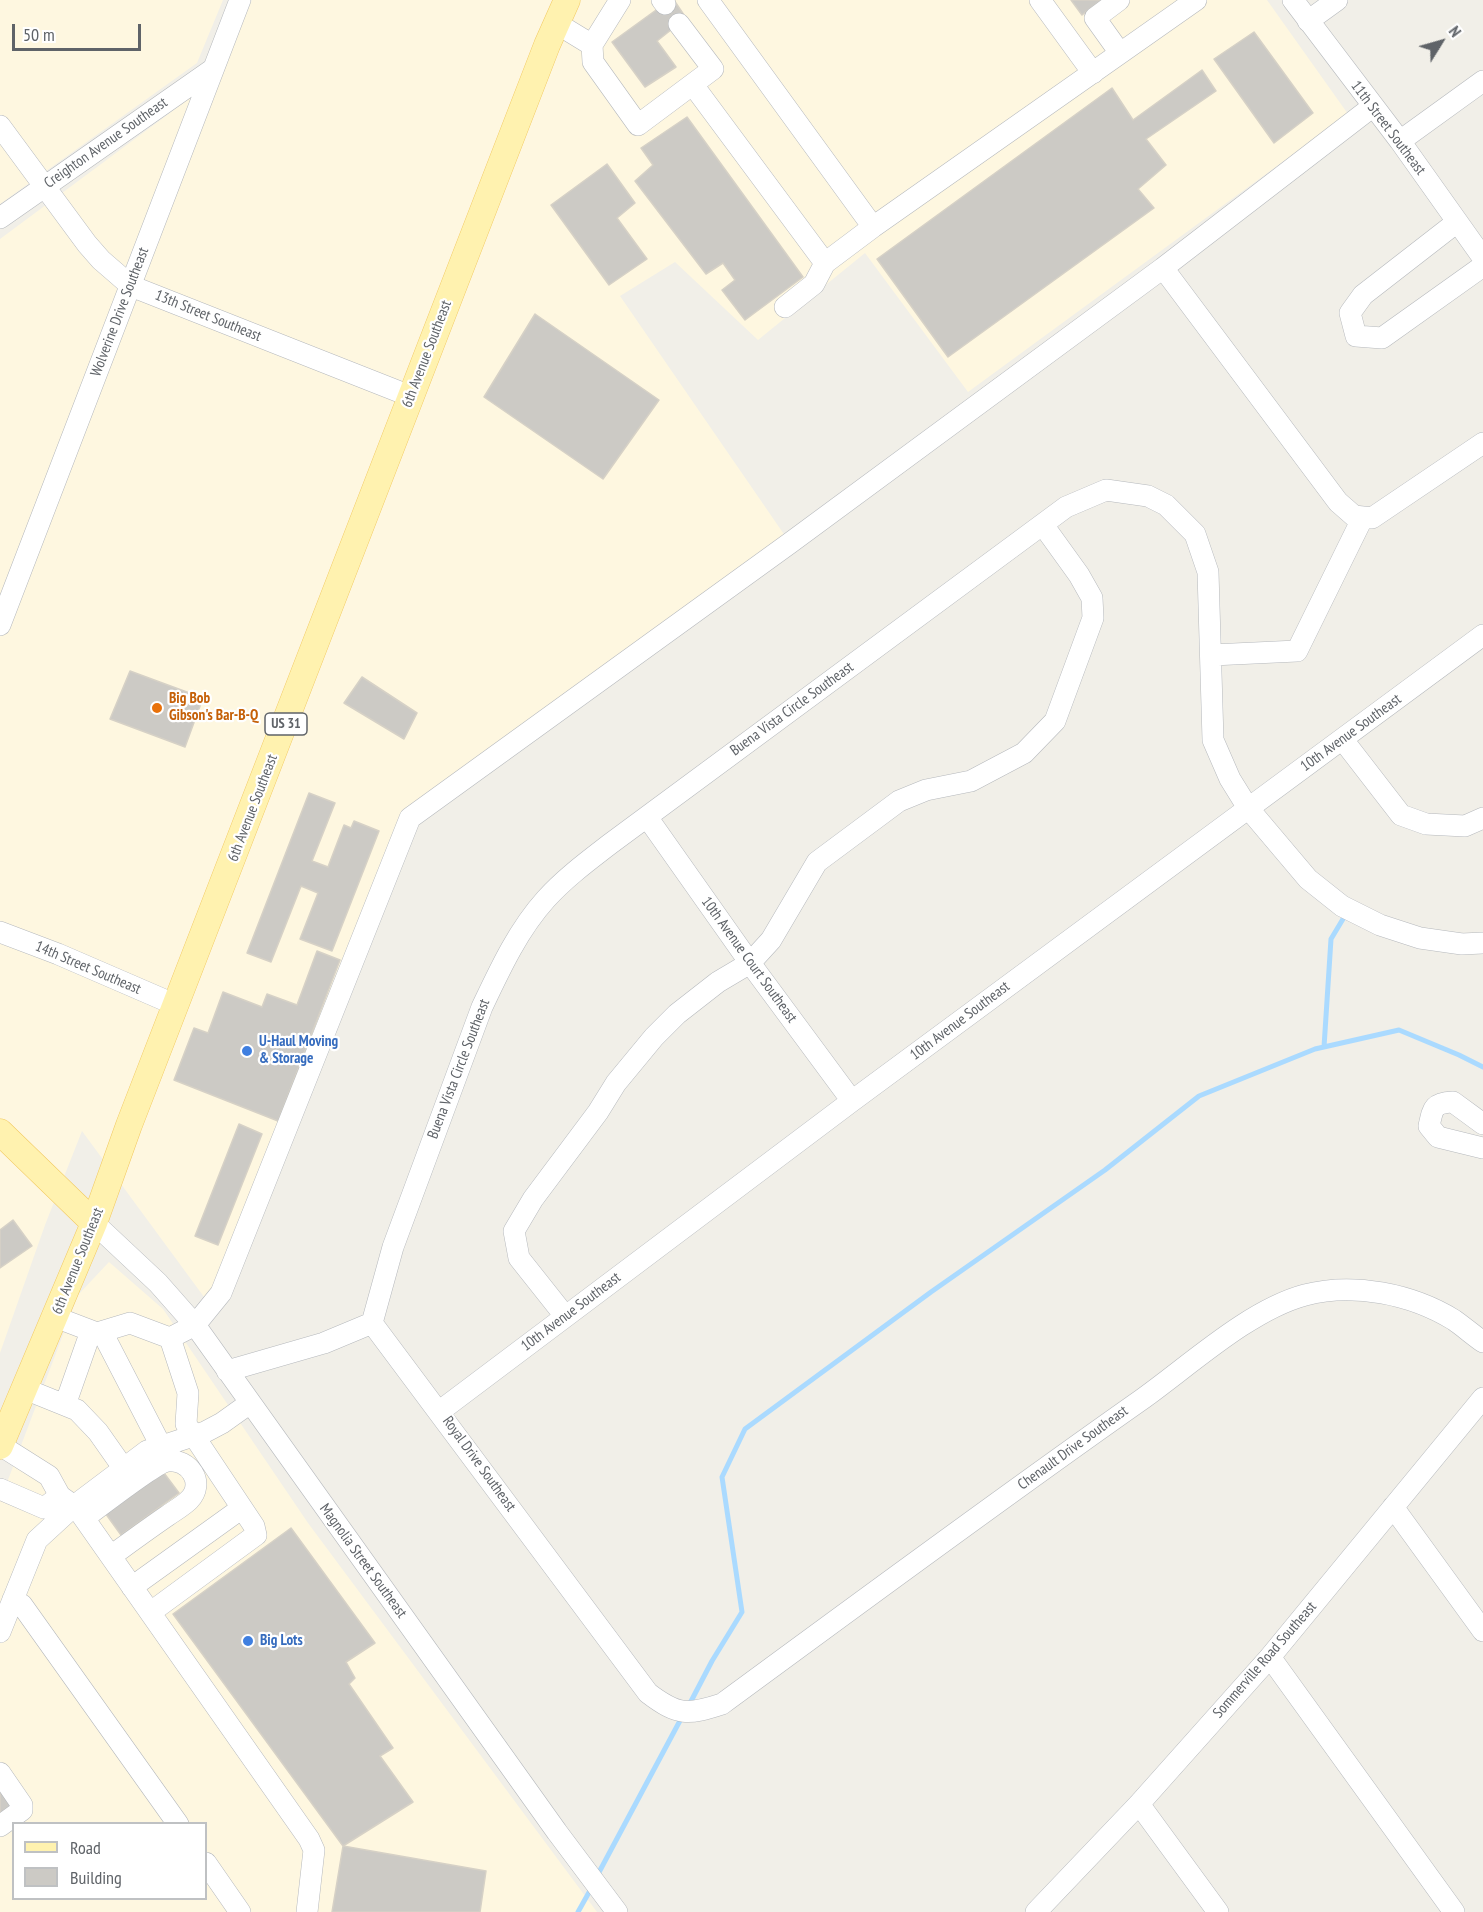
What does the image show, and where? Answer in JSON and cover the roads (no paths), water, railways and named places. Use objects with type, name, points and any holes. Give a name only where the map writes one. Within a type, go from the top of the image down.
[{"type":"main road","name":"6th Avenue Southeast","points":[[0,1445],[94,1223],[129,1125],[268,770],[410,396],[562,12]]},
{"type":"main road","points":[[0,1132],[94,1223]]},
{"type":"street","name":"Wolverine Drive Southeast","points":[[0,625],[240,0]]},
{"type":"street","points":[[620,0],[592,45],[592,62],[638,125],[713,69],[679,24]]},
{"type":"street","points":[[708,0],[873,227]]},
{"type":"street","points":[[1040,0],[1093,73]]},
{"type":"street","points":[[1119,0],[1095,18],[1120,53]]},
{"type":"street","points":[[785,307],[814,284],[825,262],[1196,0]]},
{"type":"street","name":"11th Street Southeast","points":[[1293,0],[1400,141],[1483,258]]},
{"type":"street","points":[[1308,21],[1337,0]]},
{"type":"street","points":[[562,12],[592,45]]},
{"type":"street","name":"Creighton Avenue Southeast","points":[[0,218],[213,69]]},
{"type":"street","points":[[1400,141],[1483,81]]},
{"type":"street","points":[[693,85],[825,262]]},
{"type":"street","points":[[55,1317],[97,1332],[126,1322],[170,1338],[195,1325],[221,1293],[410,818],[781,550],[1163,268],[1372,107]]},
{"type":"street","name":"13th Street Southeast","points":[[0,126],[87,244],[101,260],[131,286],[410,396]]},
{"type":"street","points":[[1457,222],[1363,296],[1350,313],[1356,336],[1382,338],[1483,266]]},
{"type":"street","points":[[1163,268],[1338,502],[1354,516],[1372,518],[1483,443]]},
{"type":"street","name":"Buena Vista Circle Southeast","points":[[372,1323],[393,1247],[482,1007],[521,933],[546,899],[576,870],[1066,507],[1106,490],[1148,496],[1166,505],[1195,534],[1208,572],[1213,740],[1230,779],[1248,808],[1308,879],[1342,906],[1380,925],[1420,938],[1462,944],[1483,944]]},
{"type":"street","points":[[1212,655],[1297,651],[1363,517]]},
{"type":"street","points":[[565,1317],[519,1258],[514,1231],[533,1199],[598,1112],[616,1083],[654,1037],[685,1007],[718,982],[750,963],[771,940],[817,862],[898,801],[926,790],[971,781],[1024,753],[1055,721],[1093,618],[1092,598],[1079,575],[1043,525]]},
{"type":"street","points":[[0,585],[19,574]]},
{"type":"street","name":"10th Avenue Southeast","points":[[440,1411],[852,1101],[1483,635]]},
{"type":"street","points":[[1343,740],[1401,814],[1426,824],[1465,826],[1483,818]]},
{"type":"street","name":"10th Avenue Court Southeast","points":[[647,817],[750,963],[852,1101]]},
{"type":"street","name":"14th Street Southeast","points":[[0,932],[58,954],[176,1005]]},
{"type":"street","points":[[1483,1124],[1453,1102],[1440,1103],[1433,1109],[1429,1126],[1438,1137],[1483,1148]]},
{"type":"street","name":"Magnolia Street Southeast","points":[[94,1223],[158,1283],[195,1325],[557,1832],[617,1912]]},
{"type":"street","name":"Chenault Drive Southeast","points":[[688,1712],[722,1704],[1229,1335],[1265,1312],[1305,1295],[1348,1289],[1412,1301],[1453,1319],[1483,1342]]},
{"type":"street","points":[[227,1371],[324,1343],[372,1323]]},
{"type":"street","name":"Royal Drive Southeast","points":[[372,1323],[440,1411],[648,1693],[667,1707],[688,1712]]},
{"type":"street","points":[[65,1405],[97,1332]]},
{"type":"street","points":[[97,1332],[161,1446]]},
{"type":"street","points":[[151,1612],[254,1539],[256,1531],[186,1424],[188,1393],[170,1338]]},
{"type":"street","points":[[25,1389],[77,1410],[98,1432],[124,1469]]},
{"type":"street","name":"Sommerville Road Southeast","points":[[1036,1912],[1139,1804],[1270,1657],[1483,1398]]},
{"type":"street","points":[[0,1632],[37,1540],[72,1507],[147,1451],[222,1424],[250,1403]]},
{"type":"street","points":[[0,1445],[49,1476],[111,1556],[309,1839],[314,1850],[307,1912]]},
{"type":"street","points":[[0,1489],[44,1508],[72,1507],[161,1463],[177,1461],[186,1465],[191,1470],[196,1484],[190,1499],[111,1556]]},
{"type":"street","points":[[1393,1507],[1483,1631]]},
{"type":"street","points":[[132,1587],[242,1508]]},
{"type":"street","points":[[13,1599],[22,1605],[177,1822]]},
{"type":"street","points":[[1270,1657],[1454,1912]]},
{"type":"street","points":[[0,1773],[22,1805],[22,1810],[0,1826]]},
{"type":"street","points":[[1139,1804],[1218,1912]]},
{"type":"street","points":[[207,1864],[240,1912]]},
{"type":"waterway","points":[[1324,1047],[1331,939],[1343,919]]},
{"type":"waterway","points":[[688,1707],[712,1661],[742,1612],[722,1477],[745,1429],[931,1292],[1105,1170],[1199,1096],[1315,1049],[1399,1030],[1483,1067]]},
{"type":"waterway","points":[[597,1876],[683,1715]]},
{"type":"waterway","points":[[578,1912],[592,1887]]},
{"type":"place","name":"Big Bob Gibson's Bar-B-Q","points":[[157,708]]},
{"type":"place","name":"U-Haul Moving & Storage","points":[[247,1051]]},
{"type":"place","name":"Big Lots","points":[[248,1641]]}]
